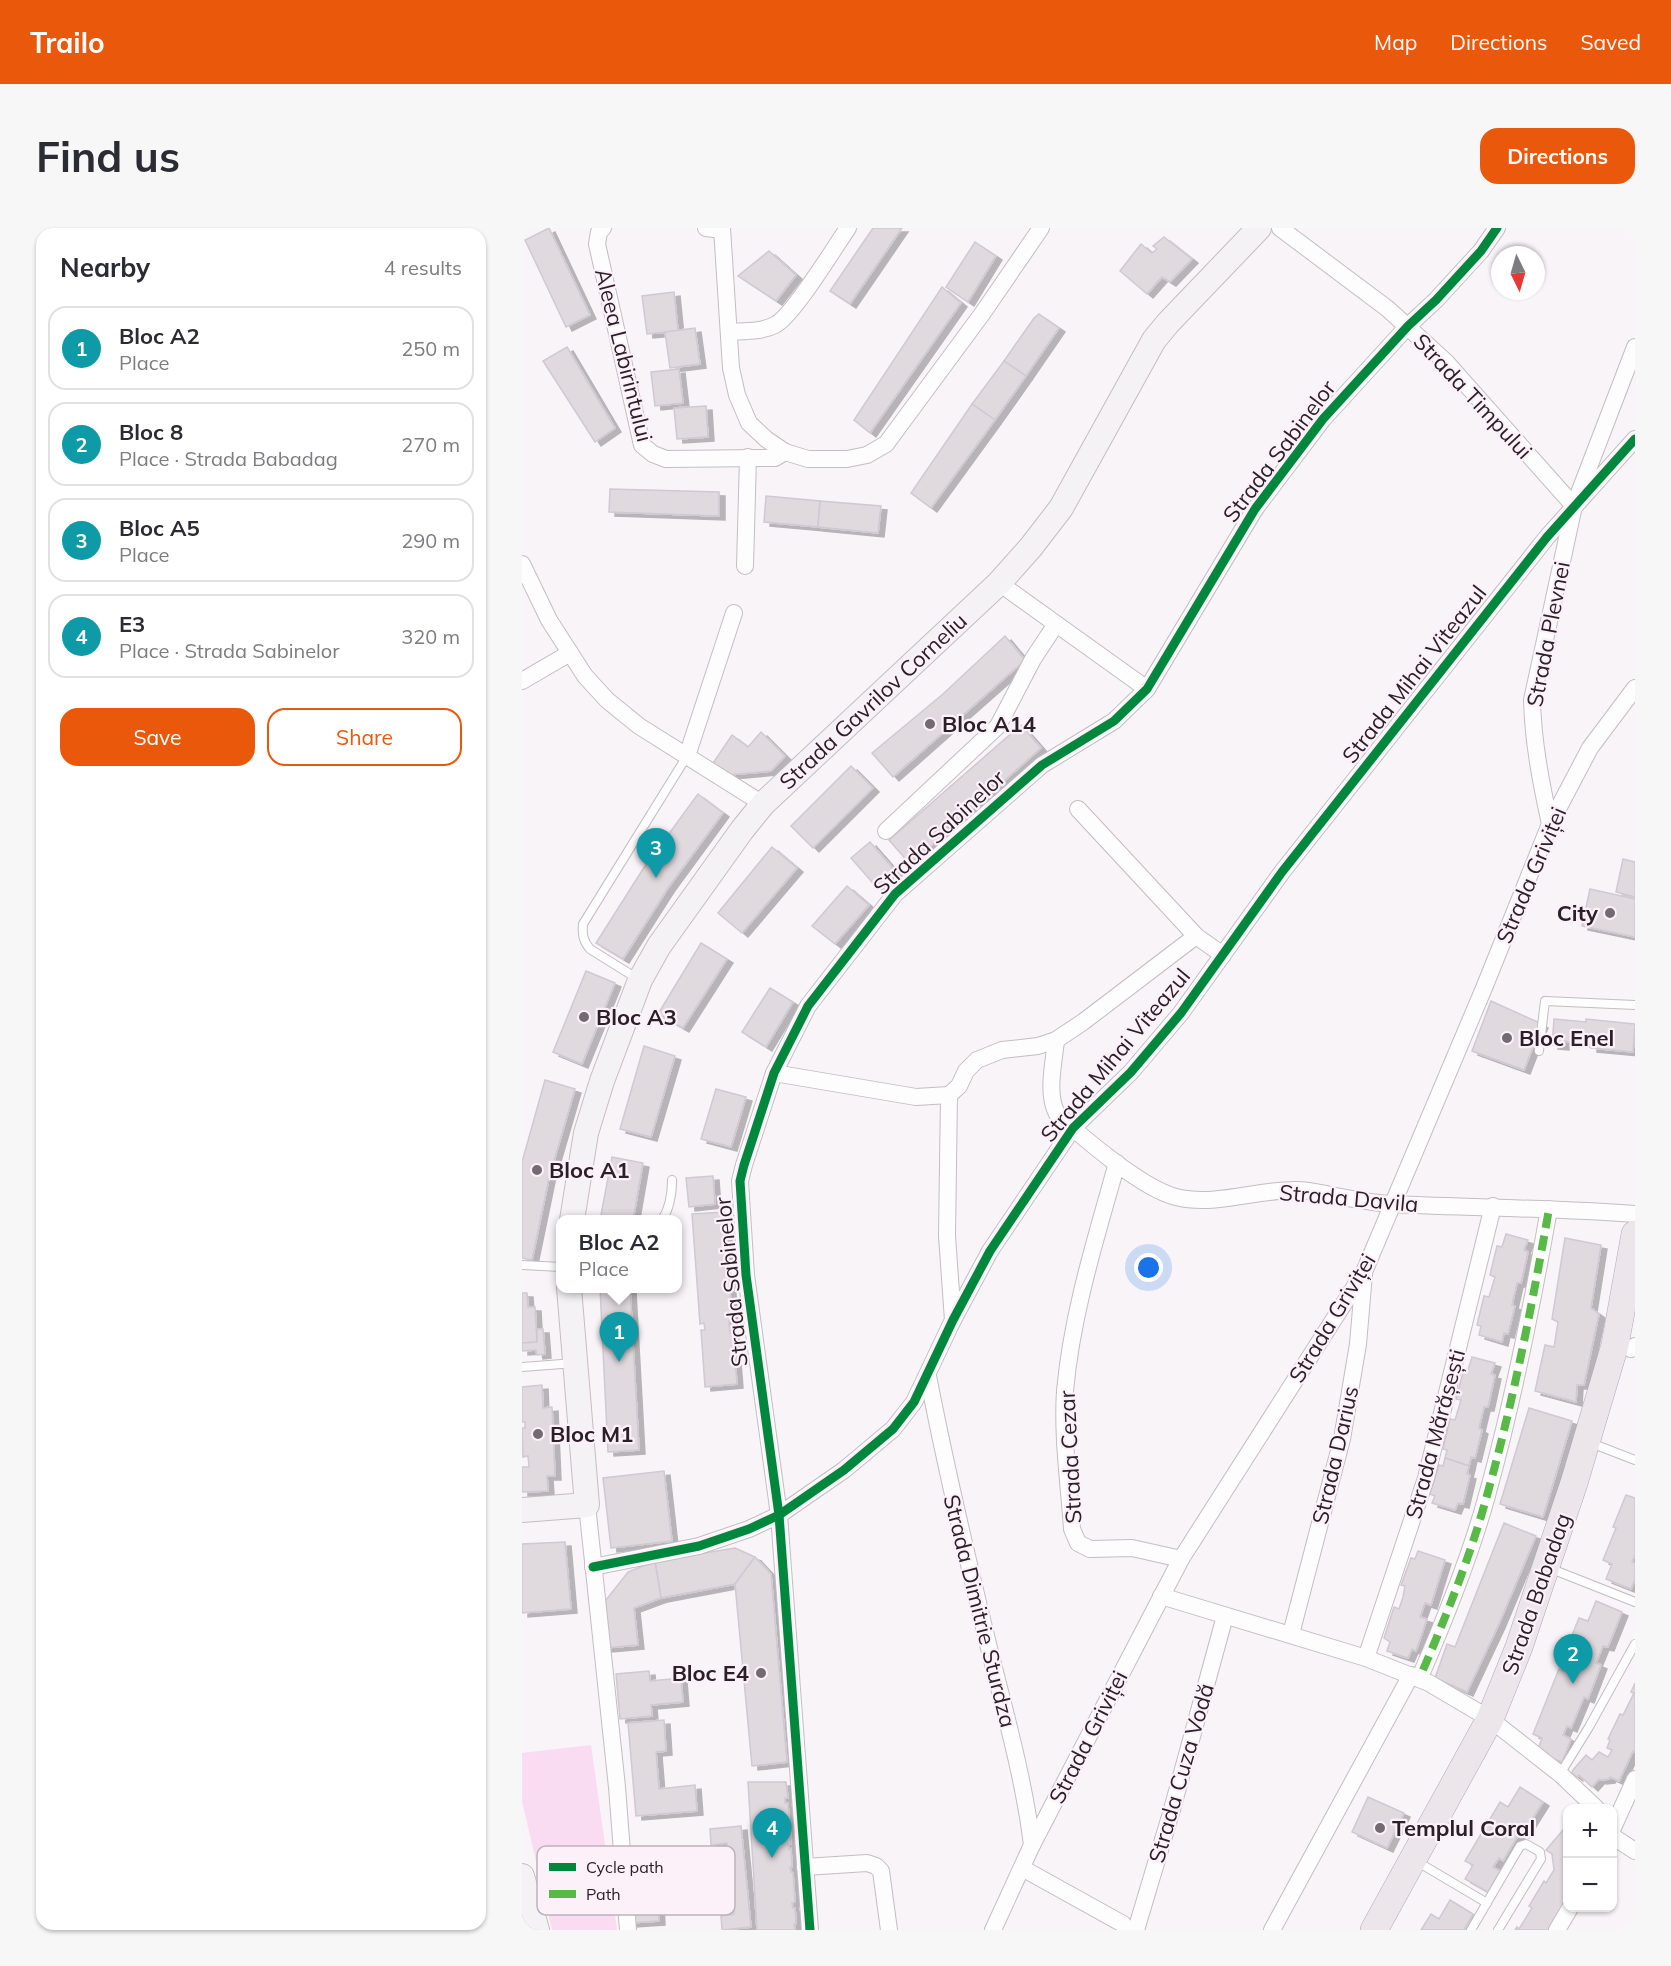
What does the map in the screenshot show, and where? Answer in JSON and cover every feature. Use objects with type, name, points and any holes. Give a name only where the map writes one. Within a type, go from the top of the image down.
[{"type":"main road","name":"Strada Babadag","points":[[1594,1444],[1635,1234]]},
{"type":"main road","name":"Strada Babadag","points":[[1374,1930],[1419,1862],[1495,1724],[1519,1647],[1553,1569],[1594,1444],[1634,1340]]},
{"type":"main road","name":"Strada Babadag","points":[[1389,1930],[1419,1862]]},
{"type":"street","name":"Aleea Labirintului","points":[[603,228],[599,232],[597,244],[642,445],[653,454],[666,459],[776,458],[785,452]]},
{"type":"street","points":[[729,332],[760,330],[777,324],[793,308],[848,228]]},
{"type":"street","points":[[716,229],[729,332],[731,368],[737,395],[749,423],[766,440],[785,452],[808,459],[847,459],[867,455],[886,444],[982,314],[1041,228]]},
{"type":"street","name":"Strada Gavrilov Corneliu","points":[[573,1215],[586,1132],[602,1081],[640,980],[659,946],[763,804],[999,583],[1052,522],[1154,340],[1259,228]]},
{"type":"street","name":"Strada Timpului","points":[[1280,228],[1408,326],[1447,363],[1574,506]]},
{"type":"street","name":"Strada Sabinelor","points":[[810,1930],[779,1515],[746,1275],[740,1181],[774,1073],[808,1006],[895,894],[1042,765],[1114,721],[1147,689],[1254,509],[1323,419],[1481,251],[1497,228]]},
{"type":"street","name":"Strada Plevnei","points":[[1550,824],[1538,767],[1532,700],[1574,506],[1635,347]]},
{"type":"street","name":"Strada Mihai Viteazul","points":[[593,1568],[699,1546],[749,1529],[779,1515],[844,1470],[893,1429],[914,1402],[953,1320],[990,1251],[1073,1128],[1138,1064],[1181,1013],[1282,872],[1547,537],[1635,439]]},
{"type":"street","points":[[745,567],[748,458]]},
{"type":"street","points":[[522,564],[549,620],[585,676],[607,700],[639,726],[763,804]]},
{"type":"street","points":[[999,583],[1147,689]]},
{"type":"street","points":[[687,756],[734,613]]},
{"type":"street","points":[[886,831],[998,726],[1034,659],[1056,624]]},
{"type":"street","points":[[522,681],[570,653]]},
{"type":"street","name":"Strada Griviței","points":[[993,1930],[1032,1845],[1181,1559],[1364,1272],[1484,988],[1550,824],[1590,748],[1635,688]]},
{"type":"street","points":[[1078,809],[1196,936],[1223,955]]},
{"type":"street","points":[[774,1073],[916,1097],[949,1095],[977,1060],[1002,1050],[1038,1046],[1056,1040],[1196,936]]},
{"type":"street","name":"Strada Davila","points":[[1056,1040],[1052,1106],[1057,1114],[1117,1163],[1159,1191],[1176,1197],[1193,1200],[1218,1199],[1273,1190],[1301,1190],[1367,1202],[1392,1204],[1493,1206],[1635,1214]]},
{"type":"street","points":[[949,1095],[947,1236],[953,1320]]},
{"type":"street","name":"Strada Cezar","points":[[1117,1163],[1078,1307],[1065,1392],[1072,1529],[1077,1543],[1090,1549],[1132,1548],[1181,1559]]},
{"type":"street","name":"Strada Mărășești","points":[[1366,1658],[1426,1478],[1493,1206]]},
{"type":"street","points":[[1272,1930],[1447,1616],[1486,1501],[1519,1366],[1550,1209]]},
{"type":"street","name":"Strada Darius","points":[[1292,1635],[1342,1439],[1358,1344],[1364,1272]]},
{"type":"street","points":[[569,1293],[587,1505],[622,1846]]},
{"type":"street","name":"Strada Dimitrie Sturdza","points":[[928,1376],[951,1495],[1018,1766],[1032,1845]]},
{"type":"street","points":[[522,1510],[587,1505]]},
{"type":"street","points":[[1161,1596],[1417,1672],[1429,1683],[1495,1724],[1560,1774],[1591,1804]]},
{"type":"street","name":"Strada Cuza Vodă","points":[[1136,1930],[1225,1616]]},
{"type":"street","points":[[1617,1819],[1635,1779]]},
{"type":"street","points":[[1617,1839],[1635,1851]]},
{"type":"street","points":[[806,1867],[867,1863],[876,1866],[881,1871],[889,1930]]},
{"type":"street","points":[[1022,1868],[1123,1924],[1128,1930]]},
{"type":"street","points":[[522,1876],[537,1930]]},
{"type":"street","points":[[1557,1930],[1568,1912]]},
{"type":"street","points":[[627,1915],[628,1930]]},
{"type":"lane","points":[[640,980],[590,949],[582,933],[583,924],[687,756]]},
{"type":"lane","points":[[1539,1051],[1545,1001],[1635,1005]]},
{"type":"lane","points":[[665,1215],[672,1193],[672,1180]]},
{"type":"lane","points":[[522,1265],[556,1267]]},
{"type":"lane","points":[[522,1367],[575,1363]]},
{"type":"lane","points":[[1594,1444],[1635,1460]]},
{"type":"lane","points":[[1553,1569],[1635,1602]]},
{"type":"lane","points":[[1560,1774],[1635,1644]]},
{"type":"lane","points":[[1471,1930],[1520,1846],[1526,1844],[1540,1852],[1541,1859],[1498,1930]]},
{"type":"lane","points":[[1419,1862],[1487,1903]]},
{"type":"shaded area","points":[[591,1745],[605,1846],[537,1846],[537,1866],[522,1801],[522,1753]]},
{"type":"shaded area","points":[[549,1915],[615,1915],[617,1930],[552,1930]]},
{"type":"building","points":[[549,228],[590,315],[566,327],[525,240]]},
{"type":"building","points":[[873,228],[902,228],[850,304],[830,291]]},
{"type":"building","points":[[1164,237],[1192,259],[1170,282],[1162,277],[1147,294],[1120,271],[1141,244],[1152,253],[1157,249],[1153,246]]},
{"type":"building","points":[[975,242],[996,256],[968,302],[946,287]]},
{"type":"building","points":[[769,251],[796,275],[776,301],[738,276]]},
{"type":"building","points":[[942,287],[961,303],[870,433],[854,420]]},
{"type":"building","points":[[674,292],[678,331],[647,334],[642,296]]},
{"type":"building","points":[[1039,314],[1059,328],[1026,376],[1004,361]]},
{"type":"building","points":[[695,328],[700,364],[670,368],[665,332]]},
{"type":"building","points":[[567,347],[615,428],[595,442],[543,361]]},
{"type":"building","points":[[1004,361],[1026,376],[995,420],[972,404]]},
{"type":"building","points":[[679,369],[683,403],[655,406],[651,372]]},
{"type":"building","points":[[972,404],[995,420],[931,508],[911,493]]},
{"type":"building","points":[[706,406],[708,437],[677,439],[674,408]]},
{"type":"building","points":[[610,489],[719,492],[719,516],[609,512]]},
{"type":"building","points":[[766,496],[820,501],[818,527],[764,522]]},
{"type":"building","points":[[820,501],[881,506],[878,533],[818,527]]},
{"type":"building","name":"Bloc A14","points":[[1005,636],[1025,660],[893,777],[872,753],[943,694]]},
{"type":"building","points":[[1021,725],[1041,748],[1003,782],[1001,780],[990,788],[992,791],[958,821],[956,819],[946,827],[949,830],[910,864],[889,840]]},
{"type":"building","points":[[761,732],[785,756],[771,771],[729,775],[713,763],[732,735],[748,747]]},
{"type":"building","points":[[851,766],[873,788],[813,848],[791,826]]},
{"type":"building","points":[[698,794],[723,813],[668,888],[623,959],[596,943],[643,869]]},
{"type":"building","points":[[870,842],[897,873],[878,889],[851,858]]},
{"type":"building","points":[[772,847],[797,868],[742,933],[718,913]]},
{"type":"building","points":[[1623,859],[1635,862],[1635,897],[1616,892]]},
{"type":"building","points":[[847,886],[869,905],[835,944],[812,926]]},
{"type":"building","name":"City","points":[[1590,889],[1635,899],[1635,937],[1582,926]]},
{"type":"building","points":[[701,943],[727,959],[683,1028],[658,1014]]},
{"type":"building","name":"Bloc A3","points":[[586,971],[615,983],[582,1064],[553,1052]]},
{"type":"building","points":[[770,988],[793,1002],[766,1047],[742,1032]]},
{"type":"building","name":"Bloc Enel","points":[[1491,1001],[1542,1024],[1524,1070],[1472,1051]]},
{"type":"building","points":[[1554,1019],[1586,1022],[1586,1019],[1635,1024],[1633,1052],[1591,1048],[1591,1044],[1563,1041],[1563,1046],[1552,1045]]},
{"type":"building","points":[[644,1046],[675,1056],[651,1137],[620,1129]]},
{"type":"building","name":"Bloc A1","points":[[545,1080],[575,1089],[549,1178],[532,1260],[522,1258],[522,1162]]},
{"type":"building","points":[[716,1089],[746,1097],[731,1147],[701,1139]]},
{"type":"building","points":[[612,1157],[643,1163],[634,1215],[601,1215]]},
{"type":"building","points":[[713,1176],[715,1204],[689,1207],[686,1178]]},
{"type":"building","points":[[724,1212],[728,1262],[724,1262],[725,1275],[729,1275],[732,1321],[729,1321],[730,1333],[733,1333],[737,1384],[705,1387],[701,1330],[705,1330],[704,1323],[700,1324],[692,1214]]},
{"type":"building","points":[[1506,1234],[1528,1240],[1524,1250],[1528,1252],[1521,1283],[1517,1283],[1512,1305],[1515,1306],[1508,1334],[1504,1333],[1502,1342],[1479,1335],[1481,1326],[1477,1325],[1484,1296],[1489,1297],[1495,1277],[1490,1275],[1497,1246],[1502,1247]]},
{"type":"building","points":[[1565,1238],[1601,1245],[1591,1308],[1599,1314],[1584,1385],[1577,1385],[1576,1402],[1535,1391],[1545,1345],[1554,1347],[1558,1322],[1552,1319]]},
{"type":"building","points":[[522,1293],[527,1293],[528,1307],[535,1307],[537,1342],[522,1343]]},
{"type":"building","points":[[600,1293],[630,1293],[639,1450],[608,1452]]},
{"type":"building","points":[[537,1329],[543,1329],[545,1354],[537,1355],[536,1350],[522,1351],[522,1343],[537,1342]]},
{"type":"building","points":[[1472,1357],[1495,1363],[1491,1374],[1495,1375],[1488,1407],[1484,1407],[1479,1428],[1482,1430],[1475,1458],[1471,1457],[1469,1466],[1445,1458],[1447,1450],[1443,1449],[1450,1419],[1455,1420],[1461,1400],[1456,1399],[1464,1369],[1468,1370]]},
{"type":"building","name":"Bloc M1","points":[[542,1385],[543,1408],[552,1407],[555,1476],[547,1476],[548,1491],[522,1492],[522,1467],[529,1467],[528,1456],[523,1457],[522,1428],[525,1428],[525,1422],[522,1422],[522,1387]]},
{"type":"building","points":[[1529,1408],[1572,1421],[1543,1517],[1500,1504]]},
{"type":"building","points":[[1445,1458],[1469,1466],[1467,1474],[1470,1475],[1463,1504],[1458,1503],[1455,1510],[1432,1503],[1435,1496],[1430,1494],[1439,1465],[1443,1466]]},
{"type":"building","points":[[664,1471],[672,1541],[611,1548],[603,1478]]},
{"type":"building","points":[[1626,1495],[1635,1498],[1635,1555],[1632,1562],[1635,1563],[1635,1579],[1631,1589],[1606,1579],[1612,1564],[1603,1560]]},
{"type":"building","points":[[1504,1523],[1536,1536],[1467,1692],[1435,1678],[1447,1644],[1455,1647]]},
{"type":"building","points":[[565,1542],[571,1609],[522,1613],[522,1544]]},
{"type":"building","points":[[735,1548],[755,1557],[735,1584],[661,1598],[655,1561]]},
{"type":"building","points":[[1418,1551],[1445,1560],[1431,1605],[1425,1603],[1420,1617],[1427,1619],[1416,1651],[1412,1649],[1408,1658],[1387,1651],[1390,1642],[1384,1638],[1394,1607],[1399,1609],[1405,1586],[1401,1585],[1411,1558],[1415,1559]]},
{"type":"building","name":"Bloc E4","points":[[755,1557],[771,1574],[787,1762],[752,1766],[735,1584]]},
{"type":"building","points":[[655,1561],[661,1598],[634,1608],[638,1645],[606,1648],[602,1605],[628,1572]]},
{"type":"building","points":[[1596,1601],[1622,1612],[1608,1647],[1603,1646],[1596,1663],[1601,1665],[1588,1699],[1584,1697],[1571,1728],[1567,1726],[1563,1735],[1571,1739],[1562,1762],[1537,1752],[1542,1738],[1533,1734],[1559,1669],[1565,1672],[1572,1652],[1566,1650],[1579,1618],[1588,1621]]},
{"type":"building","points":[[649,1671],[650,1681],[681,1678],[683,1702],[651,1705],[652,1716],[620,1719],[616,1674]]},
{"type":"building","points":[[1635,1683],[1635,1752],[1633,1751],[1619,1781],[1610,1777],[1599,1779],[1592,1787],[1579,1775],[1577,1777],[1572,1773],[1573,1770],[1586,1755],[1592,1760],[1599,1752],[1608,1757],[1612,1750],[1607,1748],[1610,1740],[1608,1739],[1620,1714],[1623,1715],[1634,1693],[1631,1692]]},
{"type":"building","points":[[664,1720],[666,1751],[656,1752],[659,1789],[695,1785],[697,1811],[636,1816],[628,1723]]},
{"type":"building","points":[[748,1782],[786,1782],[788,1798],[785,1798],[785,1803],[788,1803],[787,1827],[790,1827],[791,1844],[788,1844],[789,1850],[791,1849],[792,1867],[790,1867],[793,1873],[795,1902],[792,1903],[795,1908],[795,1930],[757,1930]]},
{"type":"building","points":[[1520,1787],[1543,1802],[1523,1834],[1520,1832],[1503,1861],[1499,1858],[1493,1867],[1500,1871],[1488,1892],[1465,1879],[1473,1865],[1465,1861],[1500,1802],[1508,1807]]},
{"type":"building","points":[[1368,1797],[1404,1813],[1387,1848],[1352,1832]]},
{"type":"building","points":[[741,1826],[751,1927],[722,1930],[721,1916],[735,1915],[735,1846],[727,1846],[727,1843],[711,1845],[710,1829]]},
{"type":"building","points":[[1563,1830],[1563,1912],[1549,1930],[1515,1930],[1517,1927],[1519,1929],[1532,1908],[1529,1906],[1544,1881],[1546,1883],[1554,1870],[1552,1854],[1546,1850]]},
{"type":"building","points":[[1450,1900],[1473,1914],[1464,1930],[1421,1930],[1431,1914],[1439,1919]]},
{"type":"building","points":[[628,1915],[659,1915],[659,1921],[629,1923]]},
{"type":"marked path","points":[[1423,1670],[1458,1585],[1486,1499],[1521,1354],[1549,1209]]},
{"type":"cycle path","points":[[810,1930],[779,1515],[746,1275],[740,1181],[774,1073],[808,1006],[895,894],[1042,765],[1114,721],[1147,689],[1255,509],[1323,419],[1481,251],[1497,228]]},
{"type":"cycle path","points":[[593,1567],[699,1546],[749,1529],[779,1515],[844,1470],[893,1429],[914,1402],[953,1320],[990,1251],[1073,1128],[1131,1072],[1181,1013],[1282,872],[1547,537],[1635,439]]},
{"type":"place","name":"Bloc A14","points":[[930,724]]},
{"type":"place","name":"Bloc A5","points":[[656,878]]},
{"type":"place","name":"City","points":[[1610,913]]},
{"type":"place","name":"Bloc A3","points":[[584,1017]]},
{"type":"place","name":"Bloc Enel","points":[[1507,1038]]},
{"type":"place","name":"Bloc A1","points":[[537,1170]]},
{"type":"place","name":"Bloc A2","points":[[619,1362]]},
{"type":"place","name":"Bloc M1","points":[[538,1434]]},
{"type":"place","name":"Bloc E4","points":[[761,1673]]},
{"type":"place","name":"Bloc 8","points":[[1573,1684]]},
{"type":"place","name":"Templul Coral","points":[[1380,1828]]},
{"type":"place","name":"E3","points":[[772,1858]]}]
